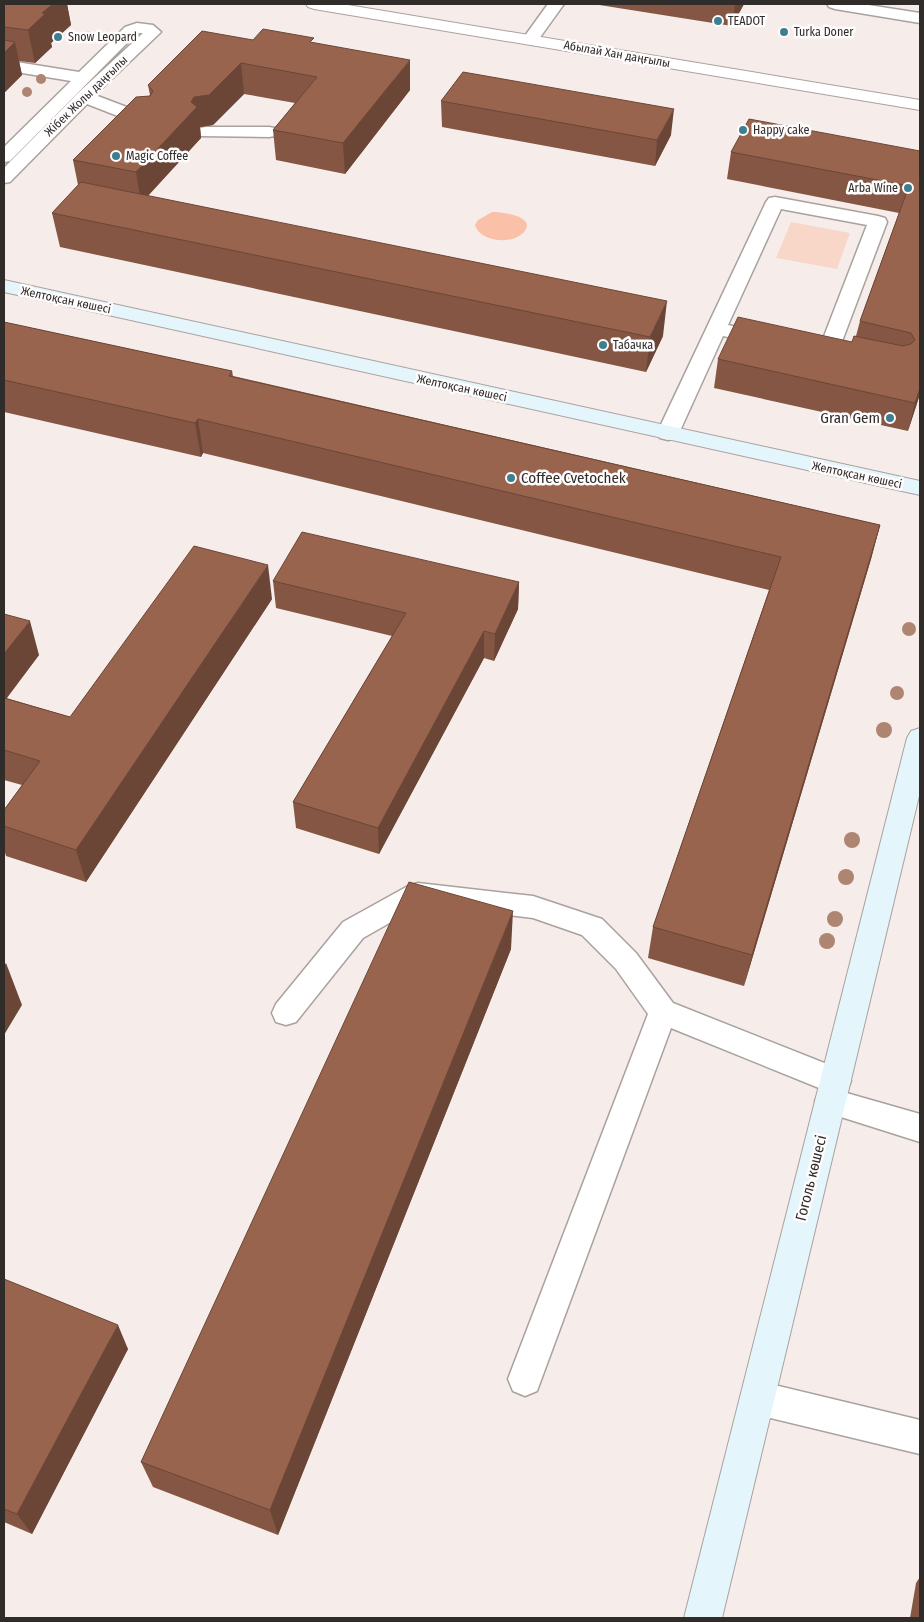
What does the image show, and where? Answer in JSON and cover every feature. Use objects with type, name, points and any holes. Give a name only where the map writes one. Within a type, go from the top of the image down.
[{"type":"main road","name":"Желтоқсан көшесі","points":[[4,286],[920,488]]},
{"type":"main road","name":"Гоголь көшесі","points":[[703,1618],[920,738]]},
{"type":"street","name":"Абылай Хан даңғылы","points":[[314,4],[920,105]]},
{"type":"lane","points":[[530,40],[556,4]]},
{"type":"lane","points":[[835,4],[920,18]]},
{"type":"lane","name":"Жібек Жолы даңғылы","points":[[4,157],[131,30],[140,27],[149,28],[153,32],[84,97],[4,178]]},
{"type":"lane","points":[[4,65],[83,78]]},
{"type":"lane","points":[[84,97],[147,121]]},
{"type":"lane","points":[[206,132],[269,132]]},
{"type":"lane","points":[[668,433],[716,328],[775,202],[878,222],[838,354],[716,328]]},
{"type":"lane","points":[[286,1013],[353,930],[418,894],[533,907],[592,927],[626,961],[663,1012],[833,1091],[920,1128]]},
{"type":"lane","points":[[525,1379],[663,1012]]},
{"type":"lane","points":[[758,1398],[920,1437]]},
{"type":"shaded area","points":[[135,34],[140,36],[139,39],[4,172],[4,162]]},
{"type":"shaded area","points":[[492,212],[517,216],[523,219],[527,227],[518,237],[504,240],[489,238],[478,231],[475,225],[478,220]]},
{"type":"shaded area","points":[[791,222],[850,233],[837,269],[776,258]]},
{"type":"building","points":[[4,4],[53,4],[42,13],[45,14],[28,30],[4,27]]},
{"type":"building","points":[[263,29],[314,38],[310,42],[410,60],[343,143],[273,130],[317,77],[241,63],[209,95],[194,97],[191,102],[197,107],[136,172],[73,160],[136,97],[150,96],[153,91],[148,85],[202,31],[253,40]]},
{"type":"building","points":[[4,40],[15,42],[4,53]]},
{"type":"building","points":[[463,72],[674,109],[657,140],[441,101]]},
{"type":"building","points":[[749,119],[920,151],[920,388],[915,403],[718,359],[738,317],[852,342],[854,336],[903,346],[911,344],[915,340],[911,333],[860,321],[909,186],[731,152]]},
{"type":"building","points":[[81,182],[667,301],[650,337],[52,213]]},
{"type":"building","points":[[4,322],[232,371],[229,376],[880,525],[752,955],[653,927],[781,557],[198,419],[195,423],[4,380]]},
{"type":"building","points":[[302,532],[519,582],[495,634],[484,631],[378,828],[293,802],[406,613],[273,581]]},
{"type":"building","points":[[194,546],[268,565],[76,850],[4,826],[4,810],[40,761],[4,750],[4,698],[70,717]]},
{"type":"building","points":[[4,614],[30,621],[4,654]]},
{"type":"building","points":[[409,882],[513,911],[270,1510],[141,1462]]},
{"type":"building","points":[[4,1279],[118,1325],[17,1514],[4,1509]]},
{"type":"place","name":"TEADOT","points":[[718,21]]},
{"type":"place","name":"Turka Doner","points":[[784,32]]},
{"type":"place","name":"Snow Leopard","points":[[58,37]]},
{"type":"place","name":"Happy cake","points":[[743,130]]},
{"type":"place","name":"Magic Coffee","points":[[116,156]]},
{"type":"place","name":"Arba Wine","points":[[908,188]]},
{"type":"place","name":"Табачка","points":[[603,345]]},
{"type":"place","name":"Gran Gem","points":[[890,418]]},
{"type":"place","name":"Coffee Cvetochek","points":[[511,478]]}]
